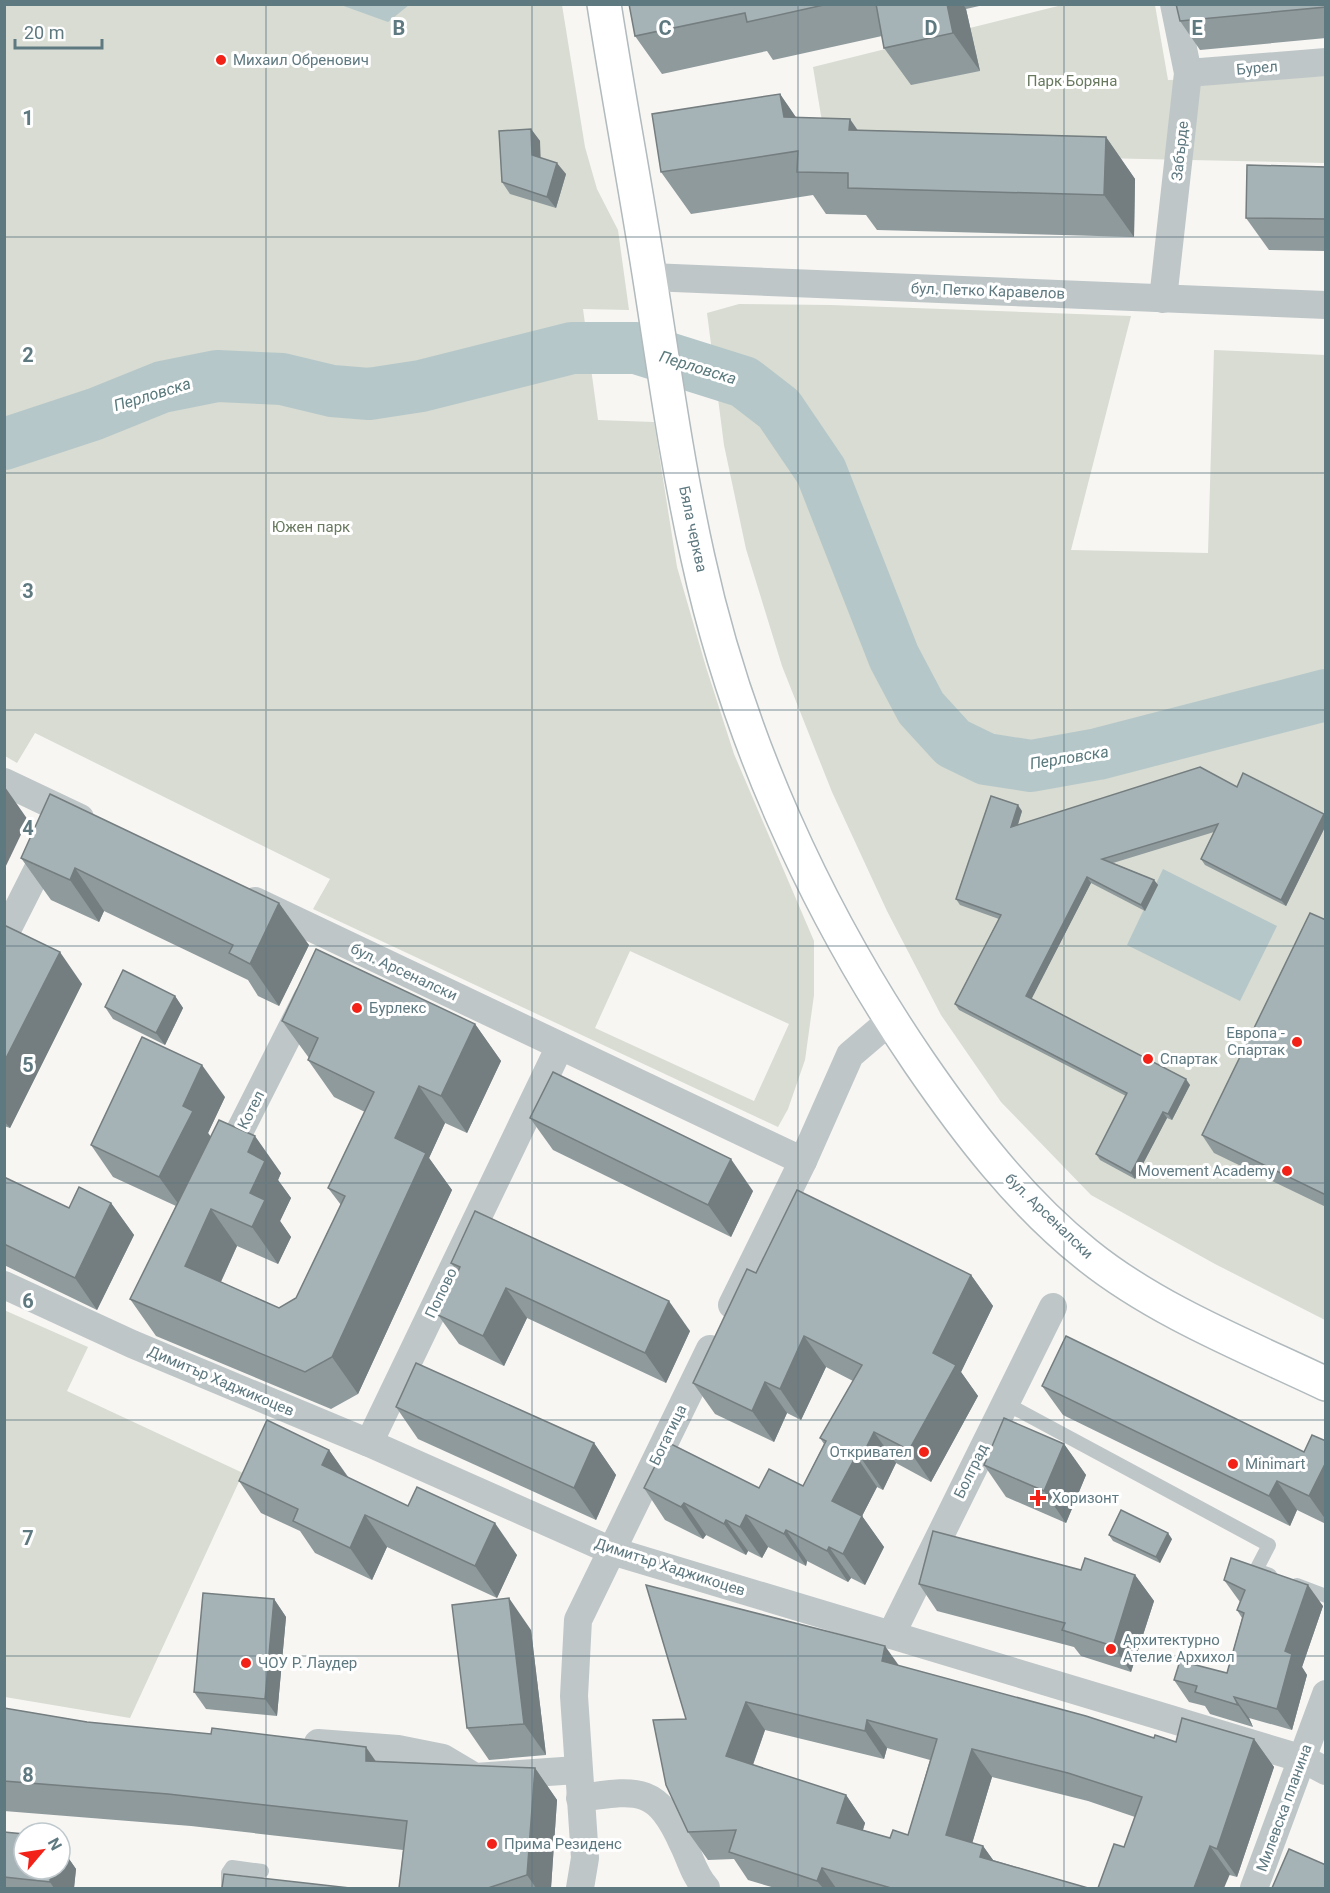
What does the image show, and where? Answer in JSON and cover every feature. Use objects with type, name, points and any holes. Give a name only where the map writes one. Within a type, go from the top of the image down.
[{"type":"street","name":"Бяла черква","points":[[604,4],[672,422],[698,561],[726,663],[778,805],[811,876],[891,1020]]},
{"type":"street","name":"Забърде","points":[[1163,299],[1188,73],[1174,4]]},
{"type":"street","name":"Бурел","points":[[1188,73],[1326,62]]},
{"type":"street","name":"бул. Петко Каравелов","points":[[650,277],[1326,305]]},
{"type":"street","points":[[4,782],[107,831]]},
{"type":"street","points":[[4,936],[67,812]]},
{"type":"street","name":"бул. Арсеналски","points":[[230,889],[328,957],[560,1046],[803,1161]]},
{"type":"street","name":"Котел","points":[[211,1188],[328,957]]},
{"type":"street","name":"Богатица","points":[[580,1888],[585,1858],[577,1770],[574,1696],[578,1620],[803,1161],[850,1055],[891,1020]]},
{"type":"street","name":"бул. Арсеналски","points":[[891,1020],[950,1106],[1016,1188],[1087,1255],[1162,1304],[1326,1384]]},
{"type":"street","name":"Попово","points":[[369,1443],[560,1046]]},
{"type":"street","name":"Димитър Хаджикоцев","points":[[4,1285],[138,1333],[369,1443],[612,1551],[1314,1765]]},
{"type":"street","name":"Болград","points":[[891,1635],[1053,1307]]},
{"type":"street","name":"Милевска планина","points":[[1254,1888],[1314,1765],[1326,1694]]},
{"type":"street","points":[[292,1741],[398,1749],[443,1758],[475,1777],[577,1770]]},
{"type":"street","points":[[580,1798],[623,1792],[645,1796],[667,1810],[697,1878],[706,1888]]},
{"type":"lane","points":[[1005,1403],[1269,1545],[1256,1570],[1326,1596]]},
{"type":"lane","points":[[228,1888],[228,1873],[232,1867],[262,1871]]},
{"type":"green space","name":"Южен парк","points":[[4,5],[562,5],[585,147],[597,189],[618,230],[629,310],[583,309],[598,420],[654,422],[677,567],[706,667],[734,754],[814,941],[814,995],[805,1060],[788,1109],[778,1127],[313,909],[330,879],[35,733],[17,763],[5,756]],"holes":[[[630,951],[789,1024],[754,1101],[595,1028]]]},
{"type":"green space","name":"Парк Боряна","points":[[1062,5],[1155,5],[1168,80],[1325,76],[1325,163],[827,152],[813,67]]},
{"type":"green space","points":[[739,304],[831,305],[1131,316],[1071,550],[1208,553],[1214,350],[1325,355],[1325,1320],[1215,1264],[1091,1195],[1001,1102],[941,1015],[887,911],[832,792],[782,666],[746,549],[724,445],[707,313]]},
{"type":"green space","points":[[4,1310],[88,1347],[67,1391],[243,1473],[130,1718],[5,1697]]},
{"type":"shaded area","points":[[341,5],[409,5],[388,22]]},
{"type":"shaded area","points":[[1163,869],[1277,926],[1240,1001],[1127,945]]},
{"type":"building","points":[[629,4],[828,4],[747,22],[745,13],[635,36]]},
{"type":"building","points":[[876,4],[947,4],[953,33],[884,48]]},
{"type":"building","points":[[1176,4],[1326,4],[1326,7],[1180,21]]},
{"type":"building","points":[[780,94],[784,117],[850,119],[849,130],[1106,137],[1104,195],[848,188],[848,173],[797,172],[798,151],[661,172],[652,114]]},
{"type":"building","points":[[531,129],[532,155],[557,163],[547,197],[502,182],[499,131]]},
{"type":"building","points":[[1247,165],[1326,167],[1326,219],[1246,218]]},
{"type":"building","points":[[1200,767],[1237,787],[1243,773],[1324,814],[1281,900],[1201,859],[1218,824],[1102,859],[1154,880],[1141,905],[1087,877],[1026,996],[1186,1079],[1168,1114],[1163,1112],[1131,1173],[1096,1154],[1127,1093],[955,1004],[1001,915],[956,899],[991,796],[1018,805],[1011,827]]},
{"type":"building","points":[[50,794],[279,903],[250,964],[229,953],[233,945],[75,868],[70,880],[21,858]]},
{"type":"building","name":"Европа - Спартак","points":[[1310,913],[1326,920],[1326,1195],[1202,1135]]},
{"type":"building","points":[[4,925],[60,952],[4,1062]]},
{"type":"building","points":[[316,949],[475,1024],[441,1096],[419,1086],[395,1138],[426,1153],[332,1357],[305,1372],[130,1299],[219,1120],[255,1136],[248,1152],[265,1161],[250,1193],[265,1200],[252,1227],[211,1209],[185,1266],[279,1308],[296,1298],[345,1196],[328,1188],[374,1092],[308,1060],[318,1038],[282,1021]]},
{"type":"building","points":[[123,970],[175,996],[156,1033],[105,1007]]},
{"type":"building","points":[[142,1037],[202,1065],[183,1106],[193,1111],[159,1177],[91,1145]]},
{"type":"building","points":[[553,1072],[731,1159],[708,1205],[530,1118]]},
{"type":"building","points":[[4,1177],[69,1208],[79,1187],[111,1203],[75,1278],[4,1244]]},
{"type":"building","points":[[797,1190],[971,1275],[933,1353],[956,1365],[909,1450],[874,1432],[861,1458],[856,1456],[832,1501],[862,1516],[843,1554],[829,1547],[827,1551],[786,1530],[784,1534],[746,1515],[740,1527],[726,1520],[724,1524],[684,1503],[681,1507],[644,1488],[667,1442],[759,1488],[769,1469],[803,1486],[826,1441],[820,1438],[862,1365],[804,1336],[780,1389],[765,1382],[752,1411],[693,1383],[747,1269],[756,1273]]},
{"type":"building","points":[[475,1211],[669,1301],[645,1353],[506,1288],[483,1336],[438,1315],[460,1267],[451,1263]]},
{"type":"building","points":[[1066,1336],[1304,1452],[1312,1435],[1326,1441],[1326,1462],[1309,1496],[1277,1481],[1269,1496],[1042,1386]]},
{"type":"building","points":[[416,1363],[594,1443],[574,1488],[396,1407]]},
{"type":"building","points":[[1004,1418],[1064,1444],[1044,1491],[984,1465]]},
{"type":"building","points":[[267,1420],[329,1450],[322,1465],[408,1506],[417,1487],[495,1523],[475,1566],[365,1515],[350,1548],[293,1521],[298,1509],[239,1481]]},
{"type":"building","points":[[1121,1510],[1168,1533],[1156,1557],[1109,1535]]},
{"type":"building","points":[[933,1531],[1081,1570],[1085,1558],[1135,1575],[1113,1646],[1062,1630],[1065,1623],[919,1584]]},
{"type":"building","points":[[1231,1558],[1308,1585],[1285,1651],[1292,1654],[1277,1709],[1234,1697],[1238,1705],[1195,1692],[1197,1686],[1174,1680],[1180,1661],[1227,1673],[1244,1613],[1237,1610],[1245,1590],[1224,1580]]},
{"type":"building","points":[[646,1585],[885,1646],[882,1661],[1086,1716],[1154,1738],[1155,1735],[1176,1742],[1182,1718],[1254,1739],[1217,1849],[1210,1846],[1194,1888],[1098,1888],[1114,1844],[1124,1847],[1142,1797],[1068,1773],[972,1749],[946,1835],[983,1846],[980,1857],[1088,1888],[891,1888],[822,1868],[817,1881],[729,1852],[736,1830],[688,1832],[666,1785],[653,1720],[686,1719]],"holes":[[[746,1702],[865,1731],[867,1720],[937,1739],[908,1835],[893,1830],[890,1838],[837,1823],[846,1795],[726,1756]]]},
{"type":"building","name":"ЧОУ Р. Лаудер","points":[[203,1593],[274,1599],[265,1699],[194,1692]]},
{"type":"building","points":[[509,1598],[524,1724],[467,1728],[452,1605]]},
{"type":"building","points":[[4,1708],[87,1722],[211,1734],[212,1728],[366,1747],[366,1761],[535,1768],[527,1875],[488,1888],[399,1888],[407,1821],[168,1794],[4,1781]]},
{"type":"building","points":[[4,1832],[12,1833],[12,1878],[4,1877]]},
{"type":"building","points":[[1289,1849],[1326,1865],[1326,1888],[1272,1888]]},
{"type":"building","points":[[224,1874],[350,1888],[222,1888]]},
{"type":"waterway","name":"Перловска","points":[[4,444],[95,414],[162,387],[217,376],[282,379],[332,391],[369,394],[421,386],[572,348],[636,348],[744,382],[779,409],[821,471],[894,657],[921,708],[953,743],[986,759],[1031,766],[1098,754],[1326,695]]},
{"type":"place","name":"Михаил Обренович","points":[[221,60]]},
{"type":"place","name":"Бурлекс","points":[[357,1008]]},
{"type":"place","name":"Европа - Спартак","points":[[1297,1042]]},
{"type":"place","name":"Спартак","points":[[1148,1059]]},
{"type":"place","name":"Movement Academy","points":[[1287,1171]]},
{"type":"place","name":"Откривател","points":[[924,1452]]},
{"type":"place","name":"Minimart","points":[[1233,1464]]},
{"type":"place","name":"Хоризонт","points":[[1038,1498]]},
{"type":"place","name":"Архитектурно Ателие Архихол","points":[[1111,1649]]},
{"type":"place","name":"ЧОУ Р. Лаудер","points":[[246,1663]]},
{"type":"place","name":"Прима Резиденс","points":[[492,1844]]}]
